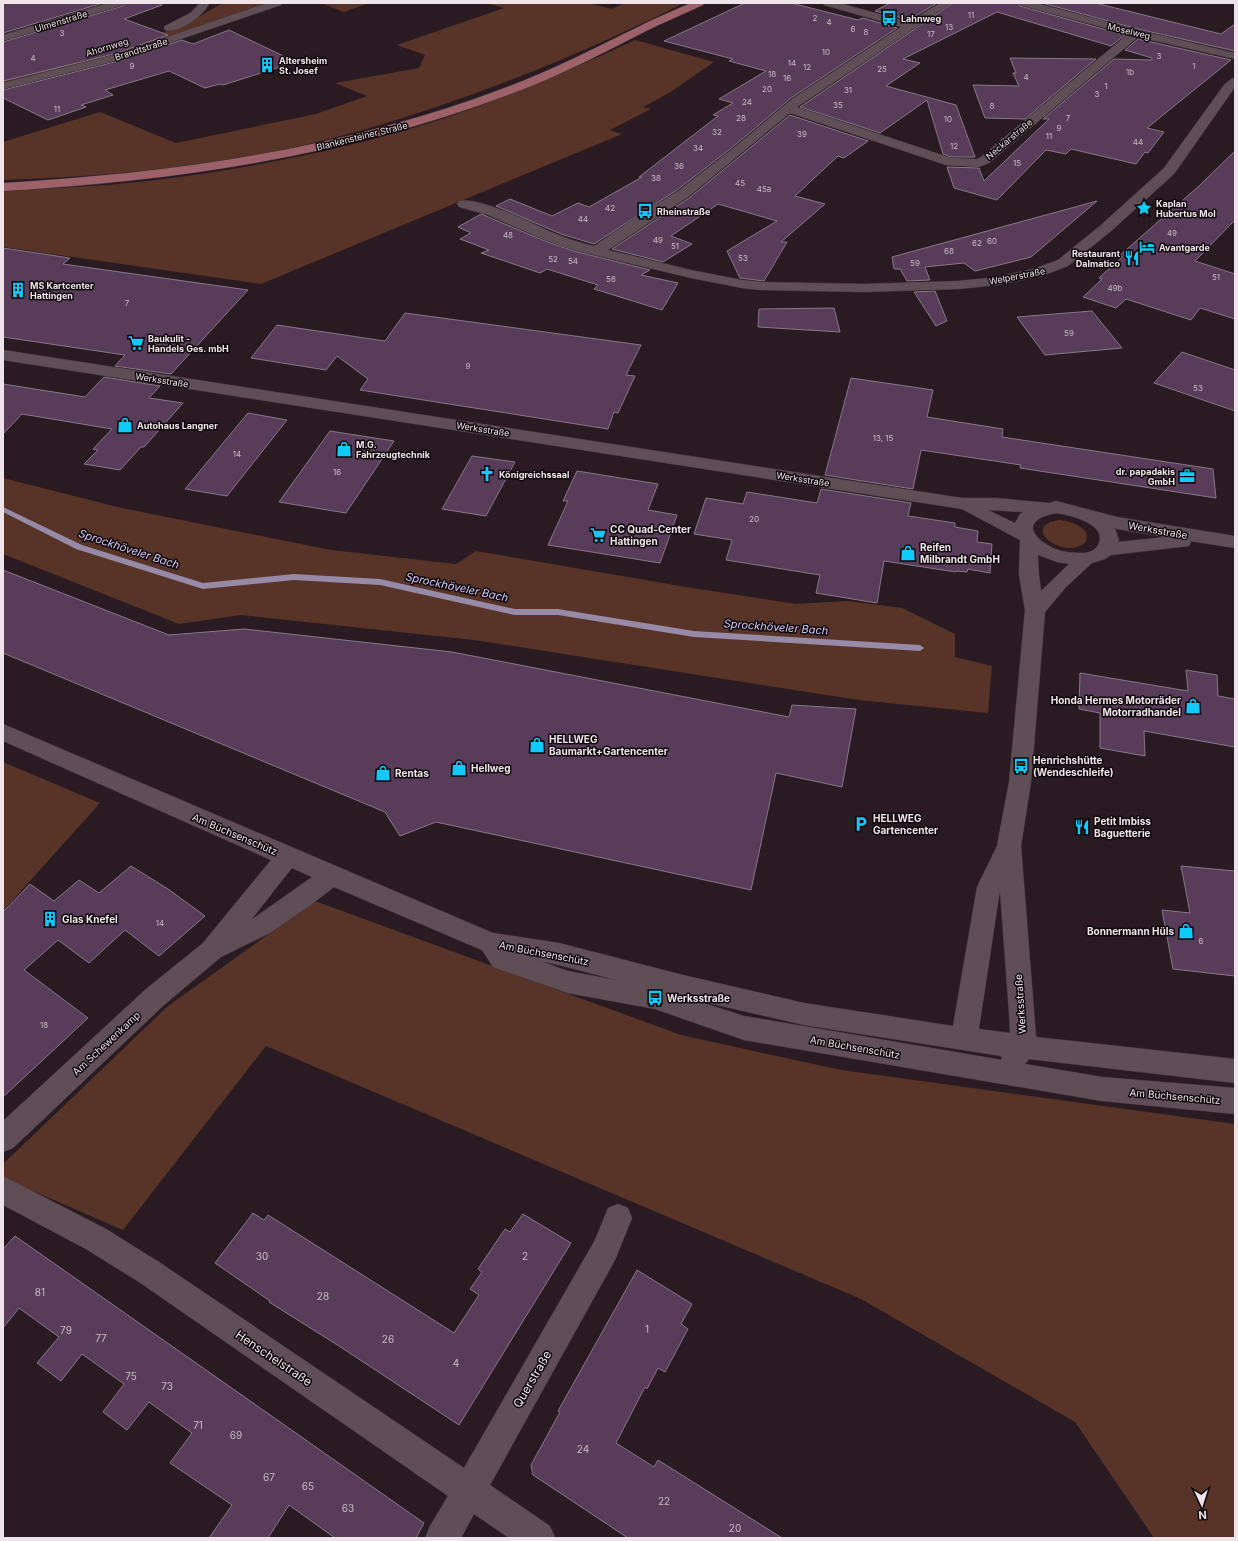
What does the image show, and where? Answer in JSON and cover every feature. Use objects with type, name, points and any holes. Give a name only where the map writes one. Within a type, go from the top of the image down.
[{"type":"main road","name":"Blankensteiner Straße","points":[[3,187],[97,182],[159,176],[306,150],[363,138],[415,123],[501,94],[591,56],[640,30],[698,3]]},
{"type":"street","name":"Ulmenstraße","points":[[3,38],[119,3]]},
{"type":"street","points":[[160,31],[188,19],[200,11],[204,3]]},
{"type":"street","name":"Brandtstraße","points":[[3,86],[118,57],[277,3]]},
{"type":"street","points":[[828,3],[910,26]]},
{"type":"street","points":[[464,204],[484,209],[563,242],[597,251],[640,221],[683,194],[788,108],[947,3]]},
{"type":"street","name":"Moselweg","points":[[1024,3],[1136,33],[1235,56]]},
{"type":"street","name":"Neckarstraße","points":[[788,108],[950,162],[979,163],[985,160],[1136,33]]},
{"type":"street","name":"Ahornweg","points":[[3,76],[90,53]]},
{"type":"street","name":"Welperstraße","points":[[597,251],[691,274],[742,284],[786,288],[958,285],[1018,278],[1051,269],[1063,263],[1106,228],[1169,171],[1228,87],[1235,81]]},
{"type":"street","name":"Werksstraße","points":[[3,355],[962,504],[996,504],[1073,509],[1092,517],[1117,523],[1230,542]]},
{"type":"street","name":"Werksstraße","points":[[962,504],[986,514],[1027,538],[1037,548],[1048,554],[1074,560],[1086,559],[1099,555],[1105,550],[1108,543],[1108,535],[1104,526],[1092,517]]},
{"type":"street","name":"Werksstraße","points":[[1000,1072],[1023,1047],[1022,1013],[1009,846],[1020,782],[1035,610],[1029,575],[1027,538],[1024,524],[1029,516],[1048,508]]},
{"type":"street","name":"Werksstraße","points":[[1105,550],[1156,543],[1230,542]]},
{"type":"street","name":"Werksstraße","points":[[1035,610],[1059,583],[1086,559]]},
{"type":"street","name":"Am Büchsenschütz","points":[[3,732],[491,943],[559,954],[684,986],[804,1014],[1023,1047],[1235,1071]]},
{"type":"street","name":"Werksstraße","points":[[964,1039],[989,887],[1009,846]]},
{"type":"street","name":"Am Schewenkamp","points":[[3,1139],[155,997],[212,950],[288,856]]},
{"type":"street","name":"Am Schewenkamp","points":[[212,950],[261,926],[304,897],[332,875]]},
{"type":"street","name":"Am Büchsenschütz","points":[[491,943],[502,959],[568,982],[655,998],[744,1028],[1102,1089],[1235,1101]]},
{"type":"street","points":[[964,1039],[1000,1072]]},
{"type":"street","name":"Henschelstraße","points":[[3,1190],[96,1238],[143,1268],[538,1538]]},
{"type":"street","name":"Querstraße","points":[[442,1538],[605,1250],[618,1218]]},
{"type":"shaded area","points":[[228,3],[268,3],[112,57],[3,85],[3,78],[159,34],[190,22],[219,5]]},
{"type":"shaded area","points":[[321,3],[369,3],[344,12]]},
{"type":"shaded area","points":[[486,3],[588,3],[612,9],[625,3],[684,3],[565,58],[525,74],[443,105],[359,131],[272,152],[227,160],[138,171],[3,180],[3,142],[100,112],[176,143],[316,114],[367,96],[335,83],[419,68],[425,55],[397,45],[504,8]]},
{"type":"shaded area","points":[[635,40],[714,62],[669,93],[643,107],[651,109],[610,130],[622,134],[261,284],[3,247],[3,190],[108,185],[174,178],[273,162],[338,148],[404,131],[472,109],[538,83]]},
{"type":"shaded area","points":[[3,478],[117,507],[331,550],[456,564],[476,551],[692,588],[796,604],[847,601],[902,608],[955,634],[955,657],[992,666],[988,713],[859,700],[474,640],[241,615],[179,624],[3,554]]},
{"type":"shaded area","points":[[1060,520],[1075,524],[1084,530],[1087,538],[1085,543],[1075,547],[1064,548],[1055,545],[1048,540],[1043,534],[1043,528],[1049,523]]},
{"type":"shaded area","points":[[3,762],[100,803],[3,911]]},
{"type":"shaded area","points":[[315,901],[681,1035],[841,1070],[1235,1124],[1235,1538],[1154,1538],[1075,1422],[861,1299],[266,1046],[123,1230],[3,1178],[3,1164],[168,1006]]},
{"type":"building","points":[[3,3],[103,3],[3,33]]},
{"type":"building","points":[[125,3],[161,3],[162,5],[124,19],[168,35],[114,54],[3,81],[3,42],[123,6]]},
{"type":"building","points":[[745,3],[791,3],[858,20],[863,18],[897,28],[791,98],[734,146],[677,190],[594,244],[561,234],[496,206],[510,199],[552,216],[578,203],[589,207],[642,177],[639,177],[718,116],[713,115],[733,103],[719,99],[766,71],[729,61],[733,59],[664,41]]},
{"type":"building","points":[[890,3],[937,3],[909,20],[875,11]]},
{"type":"building","points":[[953,3],[1018,3],[1020,6],[1125,35],[1111,46],[997,12],[903,59],[920,63],[886,86],[956,105],[975,157],[951,157],[943,154],[927,100],[880,133],[800,107]]},
{"type":"building","points":[[1042,3],[1095,3],[1221,34],[1235,24],[1235,51],[1138,29]]},
{"type":"building","points":[[229,30],[296,62],[223,85],[220,84],[205,88],[169,71],[105,90],[113,95],[81,105],[86,107],[48,120],[3,98],[3,90],[122,60],[182,40],[193,44]]},
{"type":"building","points":[[1138,39],[1231,60],[1147,128],[1164,132],[1148,153],[1145,152],[1136,164],[1071,149],[1066,154],[1046,150],[997,200],[954,188],[947,167],[979,168],[984,181],[1049,119],[1043,119],[1114,59],[1152,60],[1152,58],[1125,50]]},
{"type":"building","points":[[1010,58],[1096,59],[1025,119],[985,118],[973,85],[1019,86],[1013,73],[1016,73]]},
{"type":"building","points":[[790,115],[868,141],[844,158],[838,156],[795,196],[825,204],[781,242],[787,242],[764,281],[740,278],[727,251],[777,221],[718,204],[671,236],[692,244],[663,262],[612,249],[689,198]]},
{"type":"building","points":[[1235,151],[1235,220],[1195,261],[1235,274],[1235,319],[1200,308],[1191,320],[1126,299],[1116,308],[1083,297],[1102,279],[1099,278],[1122,257],[1119,256],[1199,186]]},
{"type":"building","points":[[1097,201],[1031,257],[975,271],[964,263],[925,267],[930,280],[907,281],[900,269],[894,269],[892,257]]},
{"type":"building","points":[[481,214],[545,241],[574,251],[650,270],[641,275],[678,283],[662,310],[594,289],[598,285],[547,269],[540,273],[481,253],[489,250],[460,239],[471,233],[458,227]]},
{"type":"building","points":[[3,248],[70,258],[63,264],[248,290],[171,374],[115,366],[125,355],[3,337]]},
{"type":"building","points":[[935,291],[947,321],[936,326],[914,292]]},
{"type":"building","points":[[834,308],[840,332],[758,327],[759,309]]},
{"type":"building","points":[[1092,311],[1122,348],[1045,355],[1017,317]]},
{"type":"building","points":[[405,313],[641,345],[626,375],[635,376],[618,413],[614,412],[608,429],[360,390],[368,379],[337,356],[326,370],[251,358],[277,325],[385,341]]},
{"type":"building","points":[[1182,352],[1235,370],[1235,411],[1154,383]]},
{"type":"building","name":"Autohaus Langner","points":[[104,377],[160,386],[149,398],[183,403],[144,447],[141,447],[120,470],[84,464],[98,450],[93,449],[112,429],[22,414],[3,434],[3,384],[85,397]]},
{"type":"building","points":[[851,378],[933,390],[927,417],[1003,429],[1002,437],[1213,469],[1216,498],[1020,468],[1021,465],[921,450],[913,489],[825,475]]},
{"type":"building","points":[[248,413],[287,420],[227,496],[185,489]]},
{"type":"building","points":[[330,431],[394,441],[346,513],[279,502]]},
{"type":"building","points":[[472,456],[515,462],[486,516],[442,509]]},
{"type":"building","points":[[577,471],[658,484],[648,510],[677,515],[660,563],[548,545],[568,501],[563,501]]},
{"type":"building","points":[[821,489],[911,503],[908,516],[955,523],[955,527],[978,531],[977,542],[992,544],[990,573],[968,569],[967,572],[956,572],[884,561],[877,603],[816,593],[820,575],[726,560],[732,540],[694,534],[706,498],[743,504],[747,492],[817,503]]},
{"type":"building","name":"HELLWEG Baumarkt+Gartencenter","points":[[3,570],[169,635],[244,629],[452,652],[789,717],[792,705],[856,709],[842,787],[776,773],[751,890],[436,822],[400,836],[385,812],[3,653]]},
{"type":"building","points":[[1186,670],[1217,675],[1218,696],[1235,699],[1235,747],[1144,731],[1145,756],[1100,748],[1100,713],[1079,709],[1080,673],[1188,691]]},
{"type":"building","points":[[131,866],[168,889],[205,916],[159,956],[125,930],[89,963],[58,940],[24,970],[88,1018],[3,1097],[3,912],[30,884],[54,901],[79,880],[99,893]]},
{"type":"building","points":[[1181,866],[1235,871],[1235,976],[1173,969],[1162,910],[1190,913]]},
{"type":"building","points":[[253,1213],[264,1220],[268,1215],[454,1333],[479,1295],[470,1289],[482,1272],[478,1269],[505,1229],[510,1232],[523,1214],[571,1243],[459,1425],[269,1302],[270,1301],[215,1263]]},
{"type":"building","points":[[15,1236],[424,1523],[416,1538],[335,1538],[289,1505],[268,1538],[209,1538],[232,1505],[170,1463],[192,1433],[149,1402],[127,1430],[103,1412],[124,1384],[82,1354],[61,1381],[37,1363],[59,1337],[19,1308],[3,1328],[3,1249]]},
{"type":"building","points":[[637,1270],[692,1304],[681,1324],[688,1329],[665,1372],[658,1368],[647,1389],[645,1387],[616,1443],[654,1467],[658,1460],[782,1538],[628,1538],[533,1475],[531,1465],[560,1412],[558,1411]]},
{"type":"waterway","name":"Sprockhöveler Bach","points":[[3,509],[79,547],[203,586],[294,577],[380,582],[515,612],[558,612],[694,634],[920,648]]},
{"type":"place","name":"Lahnweg","points":[[889,18]]},
{"type":"place","name":"Altersheim St. Josef","points":[[267,65]]},
{"type":"place","name":"Kaplan Hubertus Mol","points":[[1144,208]]},
{"type":"place","name":"Rheinstraße","points":[[645,211]]},
{"type":"place","name":"Avantgarde","points":[[1147,247]]},
{"type":"place","name":"Restaurant Dalmatico","points":[[1132,258]]},
{"type":"place","name":"MS Kartcenter Hattingen","points":[[18,290]]},
{"type":"place","name":"Baukulit - Handels Ges. mbH","points":[[136,343]]},
{"type":"place","name":"Autohaus Langner","points":[[125,425]]},
{"type":"place","name":"M.G. Fahrzeugtechnik","points":[[344,449]]},
{"type":"place","name":"Königreichssaal","points":[[487,474]]},
{"type":"place","name":"dr. papadakis GmbH","points":[[1187,476]]},
{"type":"place","name":"CC Quad-Center Hattingen","points":[[598,535]]},
{"type":"place","name":"Reifen Milbrandt GmbH","points":[[908,553]]},
{"type":"place","name":"Honda Hermes Motorräder Motorradhandel","points":[[1193,706]]},
{"type":"place","name":"HELLWEG Baumarkt+Gartencenter","points":[[537,745]]},
{"type":"place","name":"Henrichshütte (Wendeschleife)","points":[[1021,766]]},
{"type":"place","name":"Hellweg","points":[[459,768]]},
{"type":"place","name":"Rentas","points":[[383,773]]},
{"type":"place","name":"HELLWEG Gartencenter","points":[[861,824]]},
{"type":"place","name":"Petit Imbiss Baguetterie","points":[[1082,827]]},
{"type":"place","name":"Glas Knefel","points":[[50,919]]},
{"type":"place","name":"Bonnermann Hüls","points":[[1186,931]]},
{"type":"place","name":"Werksstraße","points":[[655,998]]}]
